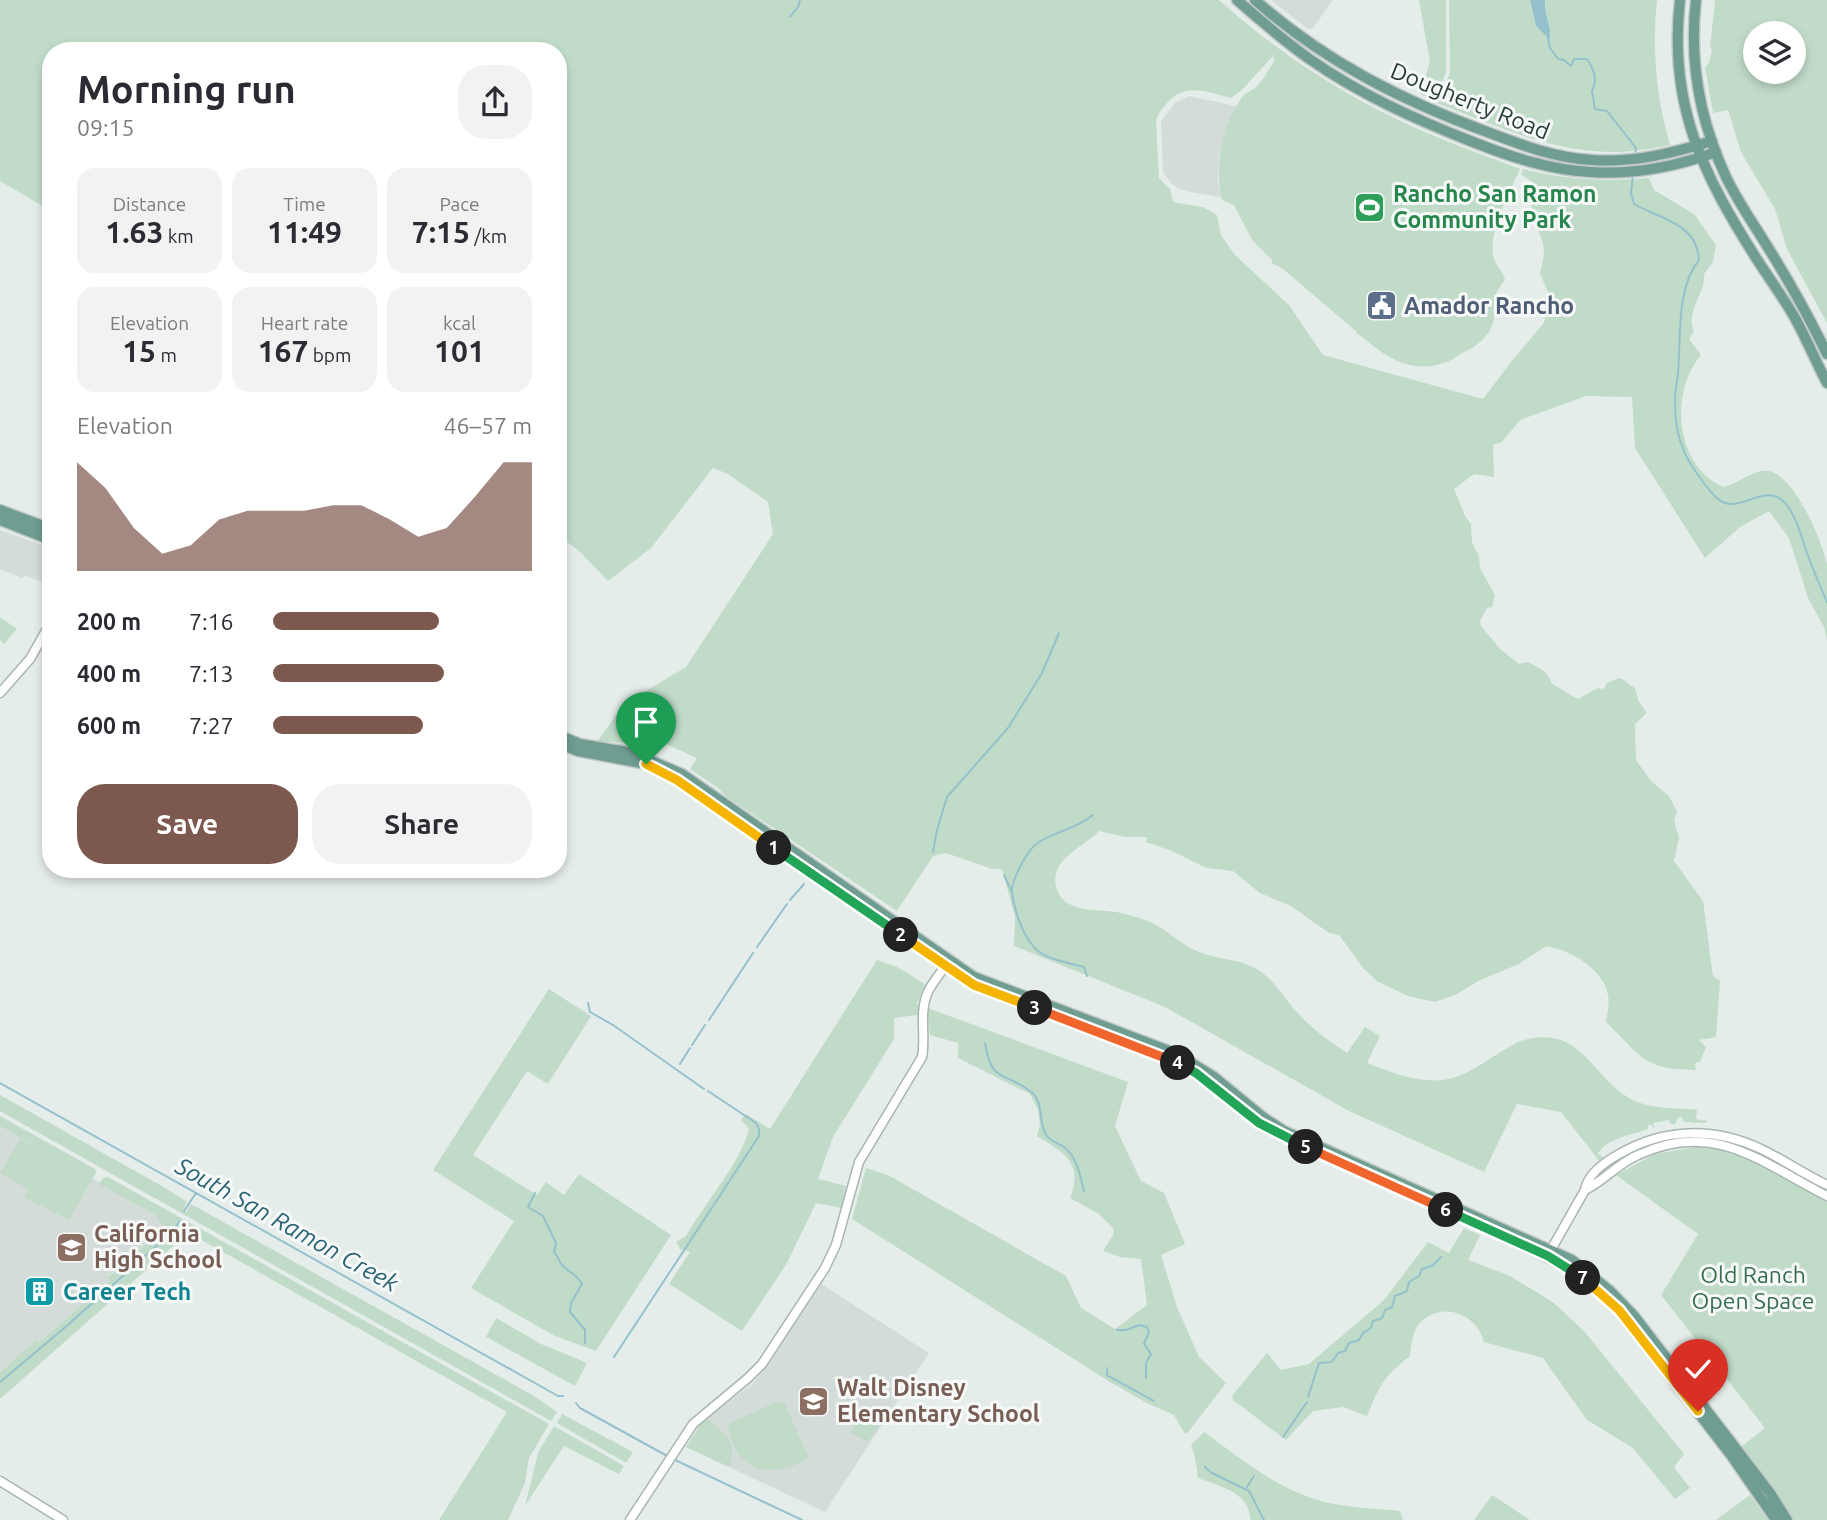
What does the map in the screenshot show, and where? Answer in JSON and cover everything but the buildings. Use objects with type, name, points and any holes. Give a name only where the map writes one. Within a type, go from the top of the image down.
[{"type":"main road","name":"Dougherty Road","points":[[1237,0],[1310,59],[1395,108],[1434,127],[1516,158],[1588,172],[1634,172],[1667,167],[1716,152]]},
{"type":"main road","name":"Dougherty Road","points":[[1255,0],[1319,50],[1380,87],[1527,148],[1590,160],[1621,161],[1669,153],[1713,141]]},
{"type":"main road","points":[[1680,0],[1679,71],[1695,146],[1750,248],[1796,319],[1827,383]]},
{"type":"main road","points":[[1696,0],[1693,42],[1695,71],[1716,152],[1737,198],[1808,315],[1827,354]]},
{"type":"main road","points":[[0,510],[42,526]]},
{"type":"main road","points":[[0,520],[42,536]]},
{"type":"main road","points":[[567,739],[580,744],[633,753],[666,765],[974,977],[1177,1054],[1214,1077],[1284,1131],[1548,1255],[1587,1280],[1619,1310],[1714,1433],[1776,1520]]},
{"type":"main road","points":[[567,746],[586,753],[646,764],[677,780],[974,985],[1173,1061],[1196,1073],[1277,1134],[1548,1255],[1572,1261],[1590,1274],[1634,1316],[1770,1493],[1787,1520]]},
{"type":"street","points":[[0,693],[30,659],[42,638]]},
{"type":"street","points":[[630,1520],[693,1424],[762,1364],[825,1268],[836,1245],[859,1162],[922,1057],[926,994],[946,965]]},
{"type":"street","points":[[1548,1255],[1585,1190],[1587,1180],[1601,1166],[1625,1151],[1653,1139],[1690,1133],[1713,1134],[1740,1140],[1762,1149],[1827,1185]]},
{"type":"street","points":[[1585,1190],[1620,1164],[1639,1154],[1673,1143],[1703,1142],[1736,1147],[1827,1196]]},
{"type":"street","points":[[0,1481],[63,1520]]},
{"type":"shaded area","points":[[1271,0],[1333,0],[1313,28],[1308,29]]},
{"type":"shaded area","points":[[1189,96],[1236,106],[1219,158],[1218,180],[1221,197],[1179,189],[1163,172],[1161,121],[1175,103]]},
{"type":"shaded area","points":[[0,530],[42,545],[42,582],[0,569]]},
{"type":"shaded area","name":"California High School","points":[[0,1126],[159,1216],[165,1227],[108,1276],[110,1280],[38,1343],[35,1341],[0,1372]]},
{"type":"shaded area","name":"Walt Disney Elementary School","points":[[821,1284],[929,1353],[825,1512],[686,1447],[701,1424],[753,1383]]},
{"type":"green space","points":[[0,0],[1219,0],[1266,39],[1343,90],[1425,132],[1520,169],[1500,215],[1493,240],[1495,261],[1505,280],[1496,295],[1490,330],[1476,345],[1447,362],[1434,366],[1410,365],[1390,357],[1356,334],[1357,332],[1283,269],[1272,263],[1252,240],[1234,205],[1222,200],[1219,174],[1221,147],[1229,120],[1242,97],[1263,79],[1274,62],[1273,56],[1242,90],[1231,98],[1198,90],[1182,92],[1168,102],[1156,121],[1159,178],[1170,189],[1173,201],[1203,207],[1217,215],[1221,235],[1235,255],[1289,305],[1323,355],[1483,399],[1543,324],[1548,312],[1550,296],[1540,274],[1544,255],[1543,243],[1532,213],[1531,201],[1535,184],[1521,174],[1523,169],[1586,179],[1649,178],[1654,190],[1694,214],[1716,245],[1713,262],[1704,274],[1692,316],[1694,332],[1689,339],[1701,355],[1684,388],[1681,408],[1687,446],[1695,463],[1708,477],[1724,487],[1763,471],[1779,475],[1788,484],[1806,511],[1827,564],[1827,640],[1824,627],[1808,598],[1789,538],[1769,511],[1740,527],[1705,558],[1635,448],[1632,397],[1586,396],[1520,420],[1502,442],[1493,445],[1494,477],[1474,474],[1454,489],[1471,524],[1472,542],[1479,556],[1480,568],[1495,595],[1492,607],[1487,608],[1480,621],[1481,626],[1500,649],[1519,664],[1527,662],[1539,668],[1545,672],[1552,684],[1578,699],[1598,688],[1604,689],[1607,683],[1619,678],[1635,688],[1638,700],[1647,713],[1635,724],[1636,760],[1651,781],[1669,796],[1677,811],[1674,821],[1679,837],[1674,861],[1703,901],[1713,976],[1720,981],[1716,1037],[1699,1040],[1706,1047],[1700,1062],[1695,1063],[1696,1070],[1654,1064],[1636,1052],[1606,1022],[1609,998],[1600,977],[1575,956],[1555,948],[1546,946],[1519,964],[1435,1002],[1408,996],[1377,981],[1364,969],[1339,935],[1329,933],[1291,906],[1260,893],[1233,871],[1206,868],[1146,842],[1147,837],[1125,837],[1099,831],[1067,856],[1061,863],[1055,881],[1058,892],[1068,904],[1139,918],[1158,926],[1197,951],[1243,963],[1258,970],[1273,983],[1306,1022],[1347,1053],[1365,1027],[1380,1036],[1367,1063],[1387,1071],[1420,1079],[1453,1078],[1520,1041],[1539,1037],[1555,1038],[1579,1051],[1631,1099],[1649,1105],[1697,1110],[1696,1119],[1708,1121],[1684,1122],[1681,1116],[1675,1124],[1671,1124],[1669,1120],[1653,1123],[1655,1128],[1649,1124],[1648,1129],[1607,1144],[1598,1154],[1605,1158],[1600,1162],[1561,1112],[1517,1104],[1484,1172],[1349,1111],[1165,1007],[1014,946],[1015,917],[1002,869],[992,869],[946,853],[933,856],[897,911],[727,797],[690,769],[697,758],[650,737],[642,747],[617,742],[597,742],[624,704],[686,667],[773,534],[768,502],[728,474],[713,468],[651,548],[608,581],[567,542],[567,42],[42,42],[42,206],[0,181]]},
{"type":"green space","points":[[1419,0],[1446,0],[1446,72],[1434,101],[1420,94],[1430,62]]},
{"type":"green space","points":[[1449,0],[1530,0],[1536,26],[1550,40],[1545,0],[1657,0],[1656,73],[1670,145],[1622,152],[1574,149],[1514,133],[1437,103],[1450,73]]},
{"type":"green space","points":[[1715,0],[1827,0],[1827,323],[1787,249],[1775,209],[1741,152],[1728,110],[1713,113],[1705,67],[1709,63],[1712,50],[1710,47]]},
{"type":"green space","points":[[0,617],[17,629],[4,644],[0,640]]},
{"type":"green space","points":[[877,960],[897,967],[925,984],[917,1004],[1128,1082],[1115,1126],[1141,1181],[1164,1193],[1185,1244],[1161,1255],[1177,1307],[1199,1357],[1226,1383],[1185,1434],[1174,1415],[1110,1382],[852,1219],[866,1168],[888,1175],[1066,1276],[1081,1308],[1115,1329],[1147,1305],[1141,1259],[1120,1257],[1103,1251],[1114,1229],[1099,1214],[1070,1198],[1075,1176],[1073,1167],[1063,1154],[1037,1136],[1040,1125],[1038,1110],[1030,1094],[958,1058],[958,1043],[930,1035],[928,1018],[917,1015],[894,1018],[894,1039],[833,1137],[818,1179],[846,1186],[841,1208],[816,1203],[787,1263],[742,1331],[669,1284],[690,1252],[680,1249],[676,1242],[686,1236],[731,1168],[745,1141],[749,1129],[741,1120],[746,1114],[770,1129]]},
{"type":"green space","points":[[549,989],[591,1016],[548,1084],[527,1071],[473,1155],[537,1195],[546,1182],[564,1195],[579,1174],[671,1235],[596,1351],[555,1336],[471,1288],[514,1221],[433,1170]]},
{"type":"green space","points":[[0,1095],[160,1185],[187,1202],[183,1210],[186,1212],[191,1204],[534,1396],[557,1412],[551,1421],[0,1111]]},
{"type":"green space","points":[[0,1116],[95,1169],[96,1173],[69,1220],[24,1197],[28,1189],[0,1173],[20,1139],[48,1154],[0,1126]]},
{"type":"green space","name":"Old Ranch Open Space","points":[[1695,1147],[1748,1159],[1781,1174],[1827,1202],[1827,1520],[1793,1520],[1741,1447],[1765,1428],[1661,1295],[1698,1234],[1616,1175],[1655,1154]]},
{"type":"green space","points":[[108,1177],[549,1424],[529,1458],[525,1483],[508,1520],[439,1520],[507,1412],[191,1234],[180,1240],[0,1399],[0,1372],[36,1340],[38,1343],[110,1280],[108,1277],[165,1227],[157,1219],[158,1216],[99,1184],[103,1178]]},
{"type":"green space","points":[[1464,1228],[1480,1235],[1468,1260],[1510,1276],[1554,1303],[1584,1331],[1684,1454],[1674,1467],[1690,1488],[1675,1499],[1633,1448],[1587,1420],[1543,1358],[1484,1342],[1474,1324],[1457,1313],[1437,1313],[1419,1324],[1413,1335],[1410,1356],[1383,1382],[1367,1416],[1343,1407],[1313,1411],[1286,1440],[1233,1400],[1232,1396],[1267,1353],[1281,1370],[1309,1364],[1384,1300],[1428,1242],[1449,1253]]},
{"type":"green space","points":[[496,1318],[541,1344],[587,1363],[575,1386],[486,1337]]},
{"type":"green space","points":[[778,1401],[785,1404],[809,1458],[781,1469],[756,1468],[738,1453],[728,1424]]},
{"type":"green space","points":[[562,1414],[633,1452],[626,1463],[557,1423]]},
{"type":"green space","points":[[708,1419],[729,1439],[732,1459],[729,1467],[686,1447],[701,1424]]},
{"type":"green space","points":[[858,1419],[871,1419],[880,1425],[868,1442],[850,1432]]},
{"type":"green space","points":[[554,1426],[624,1466],[619,1474],[564,1446],[525,1506],[538,1453]]},
{"type":"green space","points":[[1204,1432],[1261,1473],[1292,1490],[1334,1504],[1400,1511],[1403,1520],[1250,1520],[1249,1511],[1240,1497],[1198,1478],[1191,1445]]},
{"type":"green space","points":[[1492,1495],[1530,1520],[1474,1520]]},
{"type":"green space","points":[[1750,1495],[1768,1520],[1716,1520]]},
{"type":"water","points":[[1530,0],[1545,0],[1550,40],[1536,26]]},
{"type":"waterway","points":[[790,17],[800,0]]},
{"type":"waterway","points":[[1548,38],[1550,48],[1558,59],[1571,66],[1574,59],[1587,59],[1594,75],[1592,91],[1595,109],[1607,111],[1636,148],[1635,155]]},
{"type":"waterway","points":[[1633,174],[1631,193],[1634,204],[1676,224],[1692,238],[1697,248],[1699,260],[1686,285],[1683,299],[1675,400],[1677,428],[1684,451],[1694,469],[1718,499],[1735,504],[1769,495],[1778,497],[1786,504],[1796,521],[1827,602]]},
{"type":"waterway","points":[[933,852],[947,797],[1008,728],[1042,673],[1059,633]]},
{"type":"waterway","points":[[1087,976],[1084,967],[1048,957],[1033,946],[1020,924],[1012,892],[1020,867],[1035,845],[1093,815]]},
{"type":"waterway","points":[[1004,875],[1011,890]]},
{"type":"waterway","points":[[790,900],[804,884]]},
{"type":"waterway","points":[[757,947],[787,904]]},
{"type":"waterway","points":[[709,1020],[753,953]]},
{"type":"waterway","points":[[588,1003],[590,1012],[613,1025],[704,1089]]},
{"type":"waterway","points":[[692,1045],[705,1025]]},
{"type":"waterway","points":[[985,1043],[995,1071],[1035,1096],[1046,1135],[1072,1156],[1084,1191]]},
{"type":"waterway","points":[[680,1064],[690,1048]]},
{"type":"waterway","name":"South San Ramon Creek","points":[[0,1083],[558,1396],[563,1396]]},
{"type":"waterway","points":[[614,1357],[759,1136],[756,1123],[708,1091]]},
{"type":"waterway","points":[[184,1211],[196,1193]]},
{"type":"waterway","points":[[535,1193],[528,1207],[543,1216],[556,1243],[554,1252],[561,1264],[582,1284],[571,1303],[570,1312],[585,1330],[585,1343]]},
{"type":"waterway","points":[[0,1382],[171,1233],[180,1221]]},
{"type":"waterway","points":[[1308,1397],[1319,1363],[1332,1362],[1338,1353],[1345,1351],[1349,1343],[1359,1340],[1363,1333],[1371,1328],[1373,1321],[1382,1318],[1385,1310],[1392,1307],[1395,1296],[1407,1291],[1409,1282],[1419,1276],[1422,1269],[1432,1266],[1441,1257]]},
{"type":"waterway","points":[[1117,1330],[1139,1325],[1147,1327],[1149,1332],[1144,1344],[1151,1354],[1146,1363],[1146,1378]]},
{"type":"waterway","points":[[1107,1368],[1107,1375],[1154,1401]]},
{"type":"waterway","points":[[1283,1437],[1307,1402]]},
{"type":"waterway","name":"South San Ramon Creek","points":[[576,1403],[580,1408],[669,1457]]},
{"type":"waterway","name":"South San Ramon Creek","points":[[673,1459],[802,1520]]},
{"type":"waterway","points":[[1205,1467],[1249,1491],[1264,1520]]},
{"type":"waterway","points":[[1247,1487],[1254,1476]]},
{"type":"place","name":"Rancho San Ramon Community Park","points":[[1370,207]]},
{"type":"place","name":"Amador Rancho","points":[[1381,306]]},
{"type":"place","name":"California High School","points":[[71,1247]]},
{"type":"place","name":"Career Tech","points":[[40,1292]]},
{"type":"place","name":"Walt Disney Elementary School","points":[[814,1401]]},
{"type":"route","points":[[646,764],[677,780],[974,985],[1173,1061],[1196,1073],[1277,1134],[1548,1256],[1569,1268],[1587,1280],[1619,1310],[1698,1411]]}]
